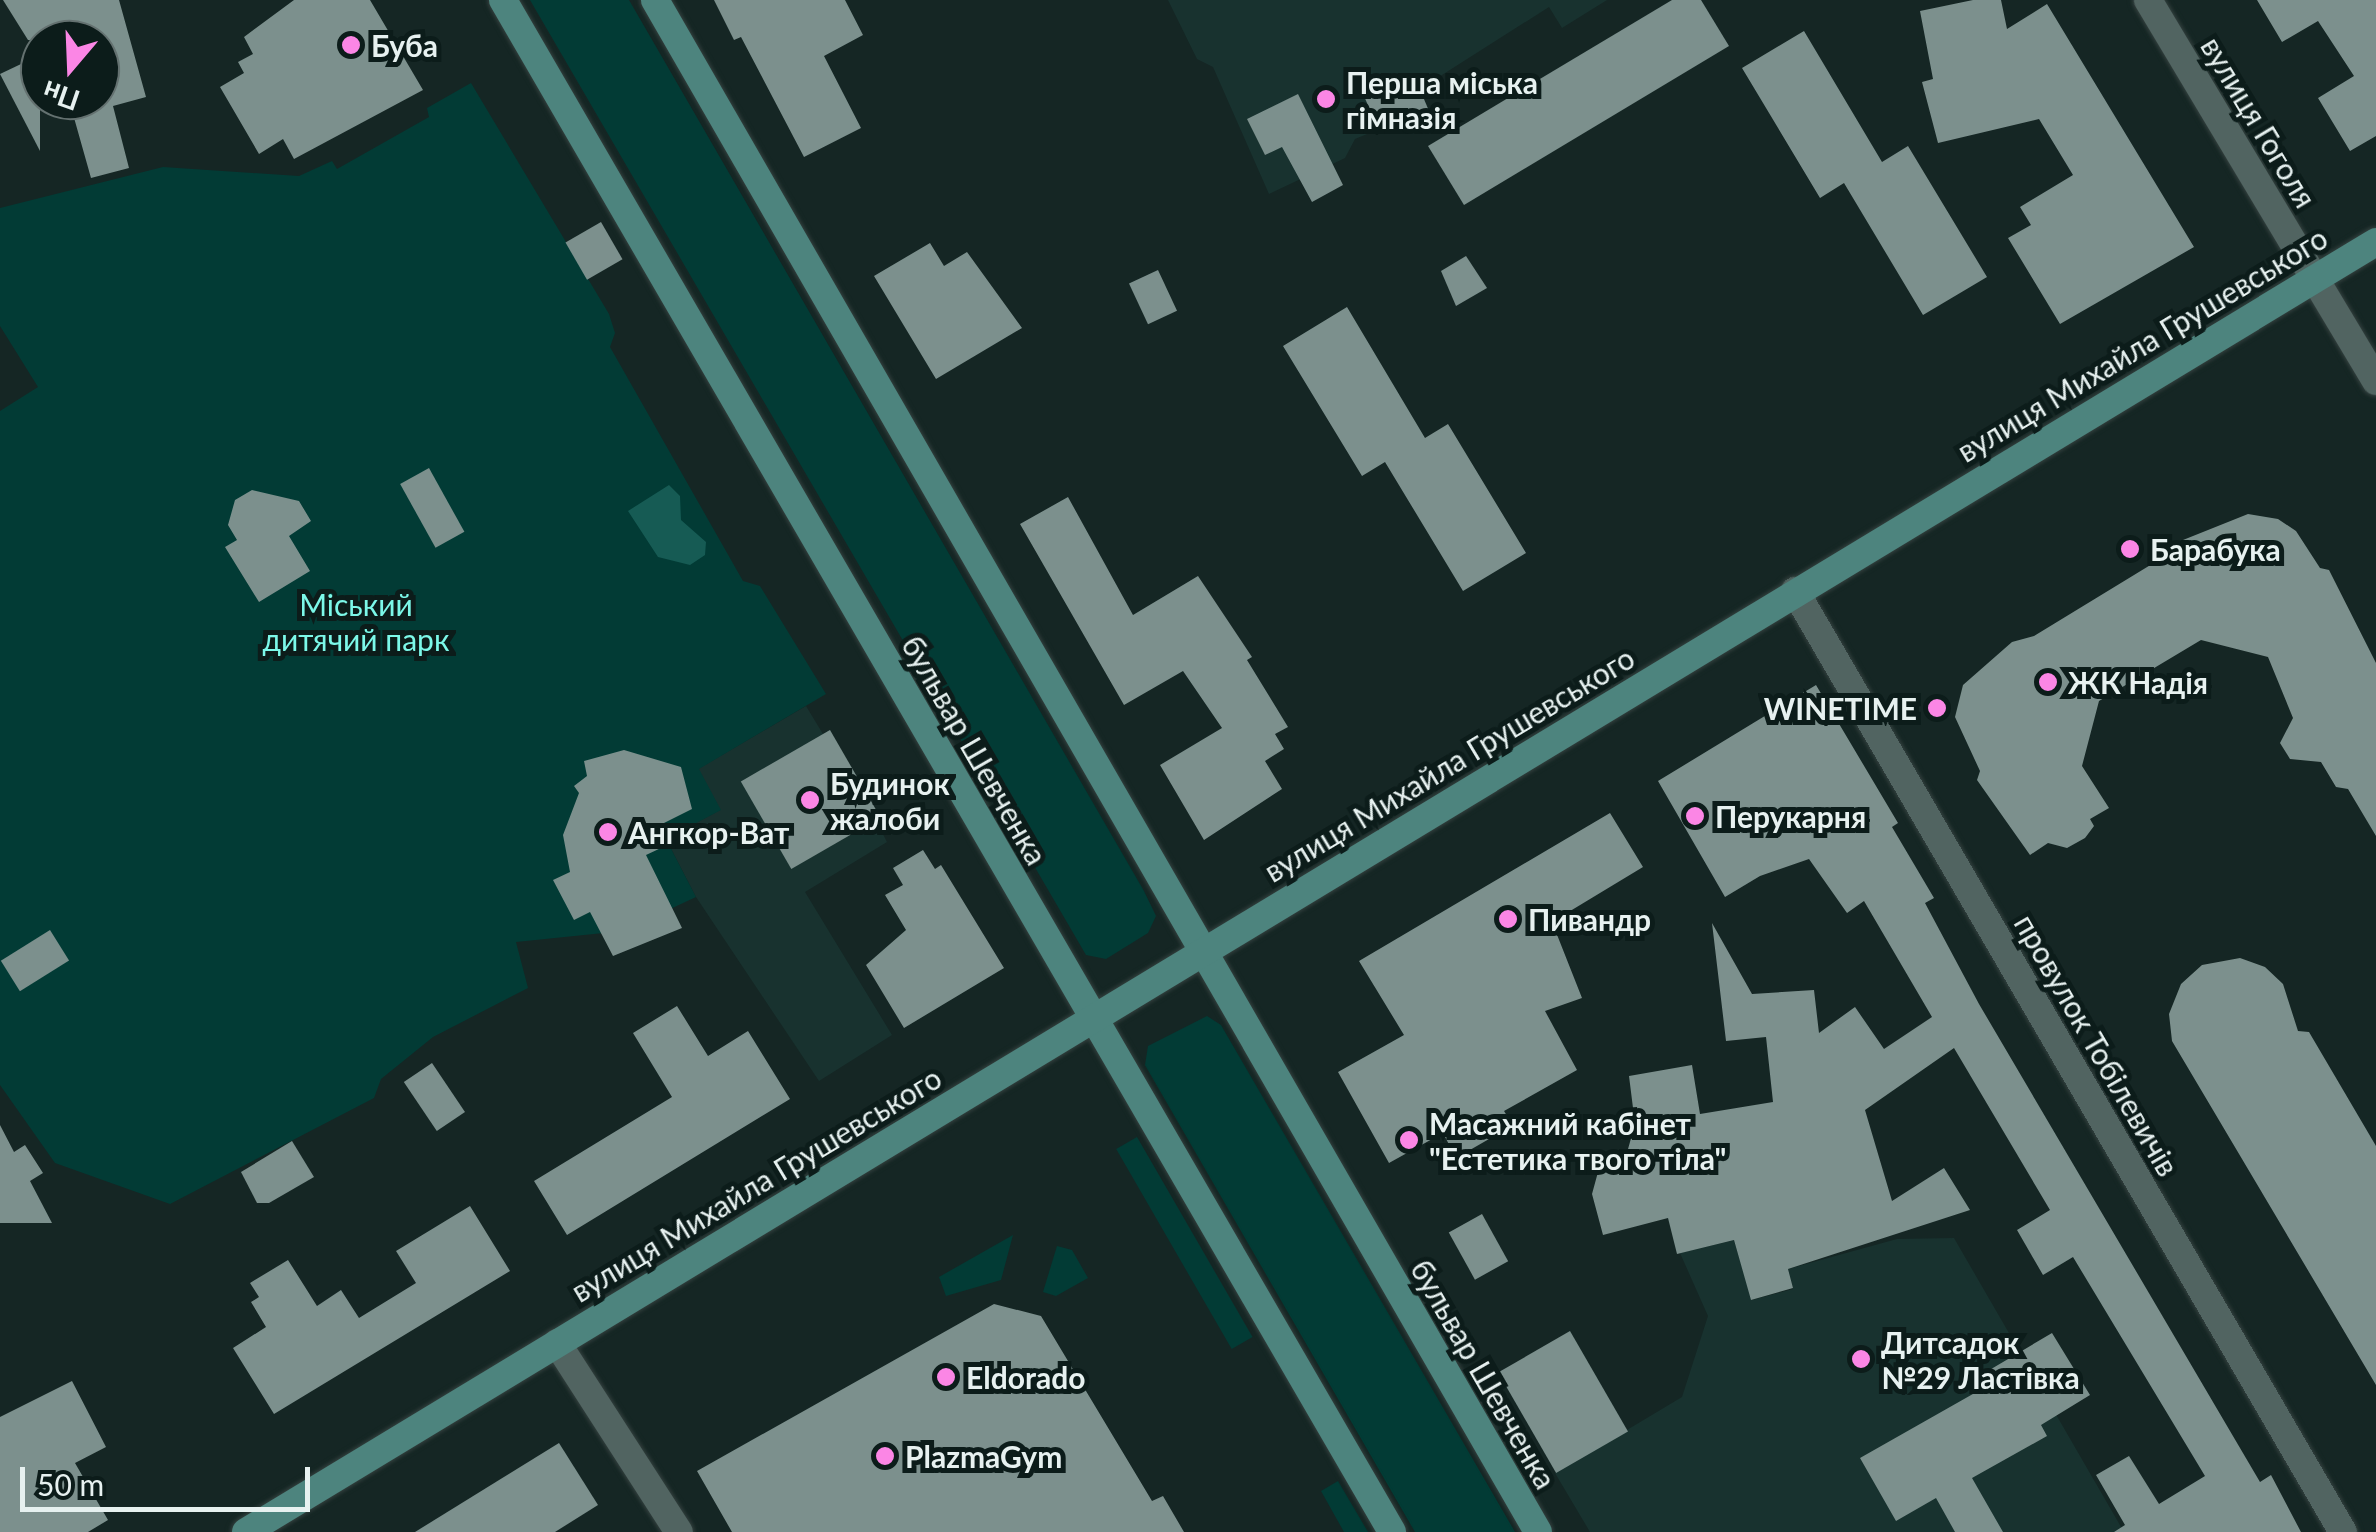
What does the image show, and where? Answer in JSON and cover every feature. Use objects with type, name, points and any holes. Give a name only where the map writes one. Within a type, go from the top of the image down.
[{"type":"main road","name":"бульвар Шевченка","points":[[503,0],[1392,1532]]},
{"type":"main road","name":"бульвар Шевченка","points":[[655,0],[1206,949],[1538,1532]]},
{"type":"main road","name":"вулиця Михайла Грушевського","points":[[246,1532],[2376,242]]},
{"type":"street","name":"вулиця Гоголя","points":[[2148,0],[2376,380]]},
{"type":"street","name":"провулок Тобілевичів","points":[[1795,591],[2343,1532]]},
{"type":"street","name":"вулиця Михайла Грушевського","points":[[557,1343],[679,1532]]},
{"type":"shaded area","name":"Перша міська гімназія","points":[[1168,0],[1607,0],[1562,28],[1549,7],[1420,89],[1428,109],[1355,139],[1345,158],[1269,194],[1213,67],[1197,59]]},
{"type":"shaded area","points":[[669,485],[680,496],[681,520],[706,542],[705,555],[690,565],[658,557],[628,511]]},
{"type":"shaded area","points":[[806,706],[823,734],[830,730],[887,842],[805,892],[892,1035],[819,1081],[696,897],[666,839],[720,810],[698,769]]},
{"type":"shaded area","name":"Дитсадок №29 Ластівка","points":[[1954,1238],[2124,1532],[1590,1532],[1555,1473],[1682,1397],[1708,1316],[1680,1253],[1734,1240],[1752,1300],[1793,1289],[1788,1269],[1897,1239]]},
{"type":"green space","points":[[530,0],[629,0],[1144,891],[1156,916],[1148,933],[1106,959],[1086,955]]},
{"type":"green space","name":"Міський дитячий парк","points":[[471,83],[609,314],[615,333],[610,347],[743,581],[760,586],[826,694],[699,769],[721,810],[666,839],[696,897],[623,931],[516,942],[528,988],[433,1037],[381,1079],[374,1098],[170,1204],[55,1163],[0,1085],[0,411],[38,387],[0,326],[0,208],[163,167],[299,176],[332,161],[337,169],[429,117],[427,108]]},
{"type":"green space","points":[[1207,1016],[1221,1025],[1515,1532],[1415,1532],[1145,1065],[1148,1046]]},
{"type":"green space","points":[[1137,1137],[1252,1337],[1232,1349],[1116,1149]]},
{"type":"green space","points":[[1013,1235],[1001,1280],[946,1296],[939,1277]]},
{"type":"green space","points":[[1057,1246],[1072,1250],[1088,1278],[1056,1296],[1043,1292]]},
{"type":"green space","points":[[1338,1481],[1368,1532],[1344,1532],[1321,1491]]},
{"type":"building","points":[[3,0],[119,0],[146,97],[120,104],[120,20],[20,20],[20,27]]},
{"type":"building","points":[[294,0],[370,0],[423,90],[294,159],[283,139],[259,154],[220,87],[244,73],[238,62],[253,54],[244,37]]},
{"type":"building","points":[[714,0],[845,0],[863,35],[824,56],[861,128],[804,157],[741,37],[734,40]]},
{"type":"building","points":[[1672,0],[1701,0],[1729,46],[1464,205],[1428,146]]},
{"type":"building","points":[[1973,0],[2001,0],[2007,29],[2047,4],[2194,247],[2060,324],[2008,238],[2031,225],[2020,207],[2073,175],[2039,119],[1938,143],[1922,82],[1933,79],[1920,11]]},
{"type":"building","points":[[2257,0],[2376,0],[2376,136],[2350,151],[2318,98],[2354,76],[2318,21],[2282,42]]},
{"type":"building","points":[[1804,31],[1882,162],[1908,146],[1987,277],[1923,315],[1844,183],[1820,198],[1742,68]]},
{"type":"building","points":[[20,64],[20,112],[0,74]]},
{"type":"building","points":[[1415,78],[1428,109],[1379,130],[1365,99]]},
{"type":"building","points":[[1298,94],[1343,185],[1312,202],[1282,147],[1265,155],[1247,119]]},
{"type":"building","points":[[24,120],[40,120],[40,151]]},
{"type":"building","points":[[75,120],[117,120],[129,168],[91,178]]},
{"type":"building","points":[[601,222],[622,259],[587,280],[565,242]]},
{"type":"building","points":[[930,243],[944,266],[967,252],[1022,328],[936,379],[874,276]]},
{"type":"building","points":[[1466,256],[1487,288],[1456,306],[1441,271]]},
{"type":"building","points":[[1158,270],[1177,311],[1148,324],[1129,284]]},
{"type":"building","points":[[1347,307],[1425,438],[1448,424],[1526,553],[1463,591],[1385,462],[1362,476],[1283,346]]},
{"type":"building","points":[[429,468],[464,532],[436,548],[400,484]]},
{"type":"building","points":[[252,490],[299,501],[311,521],[289,536],[310,571],[259,602],[225,547],[237,540],[228,525],[235,500]]},
{"type":"building","points":[[1068,497],[1133,615],[1198,576],[1252,657],[1247,660],[1288,727],[1275,734],[1284,749],[1265,761],[1282,789],[1204,840],[1160,765],[1222,728],[1183,671],[1124,705],[1020,524]]},
{"type":"building","name":"ЖК Надія","points":[[2248,514],[2278,519],[2296,531],[2320,568],[2329,570],[2376,663],[2376,836],[2348,789],[2336,787],[2321,762],[2290,759],[2280,743],[2293,718],[2268,657],[2201,640],[2099,701],[2082,766],[2109,808],[2090,819],[2094,826],[2085,838],[2067,848],[2048,843],[2030,855],[1977,780],[1980,771],[1955,717],[1963,685],[2012,642],[2034,636],[2175,550],[2178,542]]},
{"type":"building","points":[[1816,685],[1898,823],[1892,827],[1934,898],[1925,903],[1979,1004],[2260,1482],[2271,1475],[2301,1532],[2114,1532],[2125,1525],[2096,1475],[2129,1456],[2159,1504],[2205,1476],[2073,1257],[2043,1275],[2017,1230],[2050,1210],[1954,1048],[1865,1110],[1892,1201],[1944,1168],[1970,1210],[1788,1269],[1793,1288],[1751,1300],[1734,1240],[1677,1254],[1668,1218],[1603,1235],[1592,1194],[1601,1161],[1623,1167],[1635,1124],[1629,1076],[1692,1065],[1700,1114],[1773,1102],[1766,1037],[1726,1041],[1712,923],[1752,994],[1814,990],[1819,1033],[1855,1007],[1884,1049],[1932,1017],[1864,901],[1847,913],[1809,859],[1760,876],[1725,897],[1658,781]]},
{"type":"building","name":"Будинок жалоби","points":[[830,730],[880,817],[791,869],[741,782]]},
{"type":"building","name":"Ангкор-Ват","points":[[624,750],[681,767],[692,809],[652,829],[661,848],[646,855],[682,928],[613,956],[590,912],[574,920],[553,880],[570,872],[563,835],[579,793],[574,786],[587,776],[584,761]]},
{"type":"building","points":[[1610,813],[1643,867],[1552,922],[1582,998],[1545,1011],[1577,1070],[1504,1111],[1509,1119],[1499,1124],[1503,1131],[1456,1158],[1443,1133],[1389,1163],[1338,1072],[1404,1035],[1359,961]]},
{"type":"building","points":[[923,850],[935,869],[941,865],[1004,968],[904,1028],[866,965],[906,930],[885,895],[903,885],[893,868]]},
{"type":"building","points":[[50,930],[69,961],[20,991],[1,961]]},
{"type":"building","points":[[2240,958],[2265,967],[2283,984],[2298,1031],[2309,1032],[2376,1146],[2376,1385],[2172,1041],[2169,1014],[2181,984],[2202,965]]},
{"type":"building","points":[[677,1006],[708,1056],[748,1031],[790,1099],[567,1235],[534,1181],[672,1097],[633,1033]]},
{"type":"building","points":[[432,1063],[465,1112],[437,1131],[404,1082]]},
{"type":"building","points":[[0,1125],[14,1152],[25,1145],[43,1173],[30,1181],[52,1223],[0,1223]]},
{"type":"building","points":[[292,1141],[314,1177],[269,1203],[257,1203],[241,1172]]},
{"type":"building","points":[[470,1206],[510,1271],[274,1414],[233,1348],[266,1327],[251,1302],[259,1297],[250,1283],[288,1260],[317,1306],[341,1290],[359,1318],[416,1283],[396,1251]]},
{"type":"building","points":[[1482,1214],[1508,1261],[1475,1280],[1449,1232]]},
{"type":"building","points":[[994,1304],[1041,1316],[1152,1501],[1163,1496],[1184,1532],[732,1532],[697,1471]]},
{"type":"building","points":[[1570,1331],[1628,1431],[1556,1473],[1498,1372]]},
{"type":"building","points":[[2052,1333],[2090,1395],[2041,1425],[2047,1436],[1972,1478],[2003,1532],[1955,1532],[1936,1498],[1896,1521],[1860,1458],[1987,1386],[1981,1375]]},
{"type":"building","points":[[72,1381],[106,1447],[75,1463],[108,1520],[88,1532],[0,1532],[0,1417]]},
{"type":"building","points":[[559,1443],[598,1505],[555,1532],[415,1532]]},
{"type":"place","name":"Буба","points":[[351,45]]},
{"type":"place","name":"Перша міська гімназія","points":[[1326,99]]},
{"type":"place","name":"Барабука","points":[[2130,549]]},
{"type":"place","name":"ЖК Надія","points":[[2048,682]]},
{"type":"place","name":"WINETIME","points":[[1937,708]]},
{"type":"place","name":"Будинок жалоби","points":[[810,800]]},
{"type":"place","name":"Перукарня","points":[[1695,816]]},
{"type":"place","name":"Ангкор-Ват","points":[[608,832]]},
{"type":"place","name":"Пивандр","points":[[1508,919]]},
{"type":"place","name":"Масажний кабінет \"Естетика твого тіла\"","points":[[1409,1140]]},
{"type":"place","name":"Дитсадок №29 Ластівка","points":[[1861,1359]]},
{"type":"place","name":"Eldorado","points":[[946,1377]]},
{"type":"place","name":"PlazmaGym","points":[[885,1456]]}]
